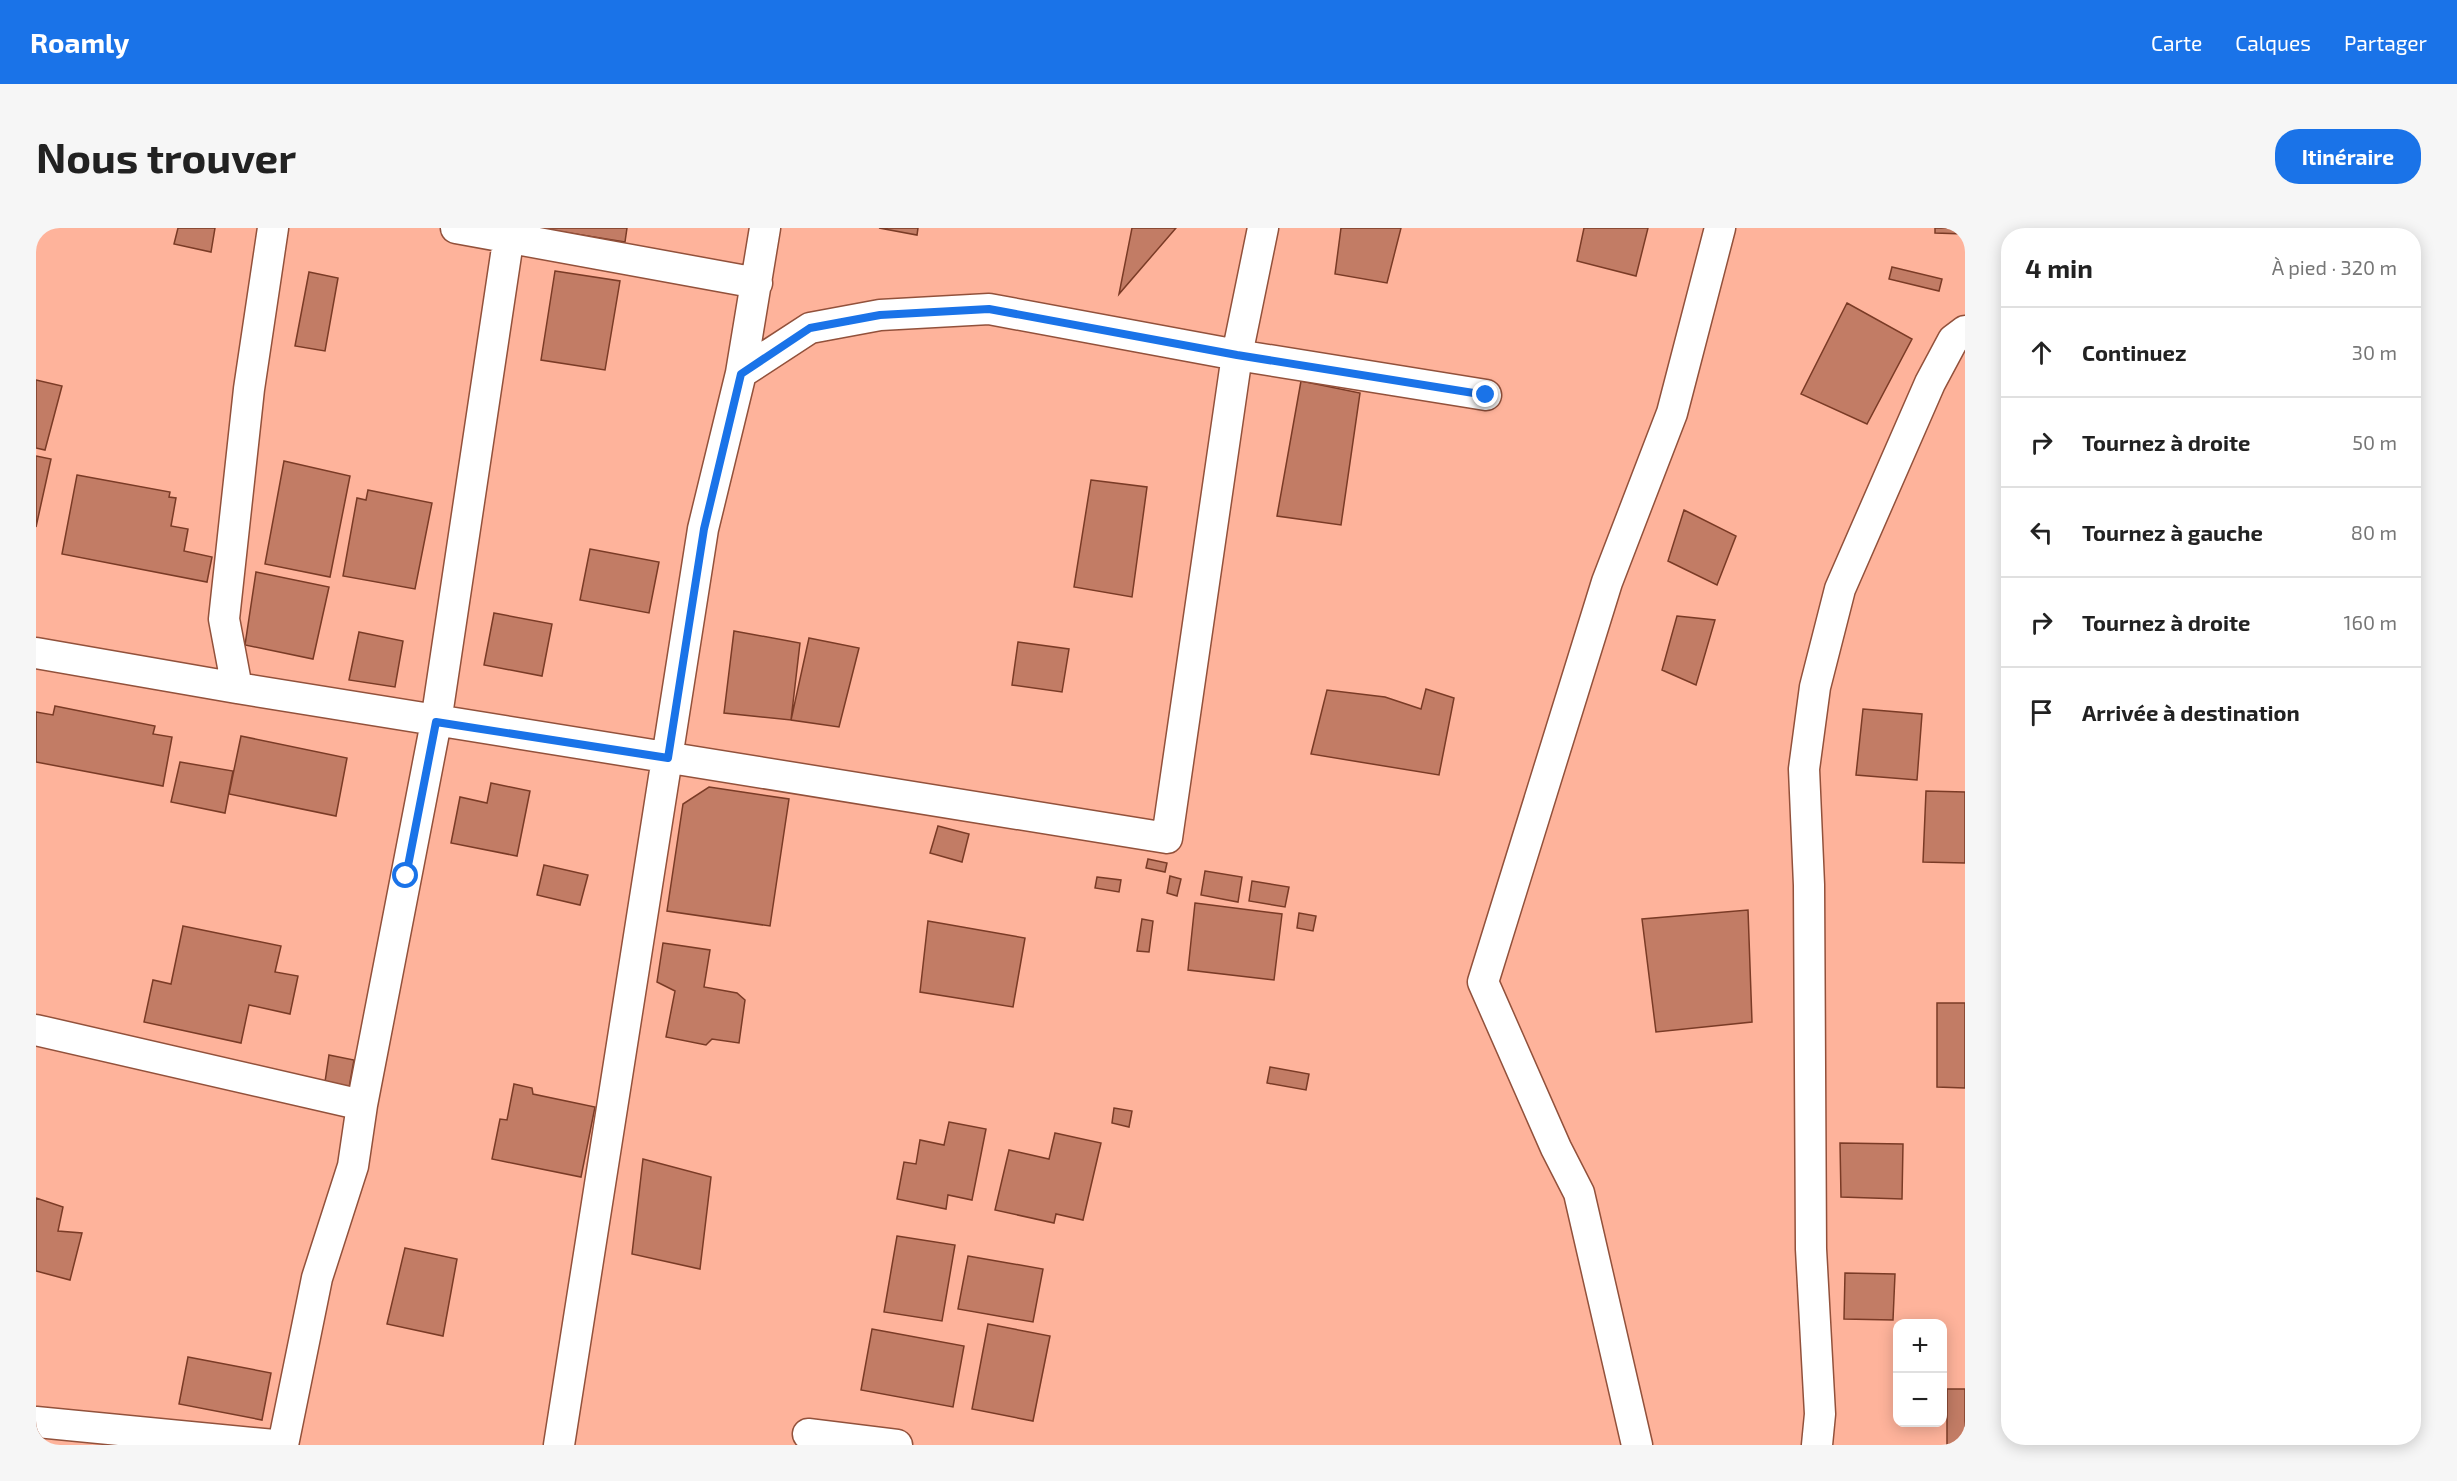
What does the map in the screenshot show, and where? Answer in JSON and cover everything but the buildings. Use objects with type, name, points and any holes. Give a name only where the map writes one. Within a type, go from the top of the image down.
[{"type":"street","points":[[237,688],[224,619],[249,389],[273,228]]},
{"type":"street","points":[[456,228],[510,233],[757,283]]},
{"type":"street","points":[[559,1445],[704,529],[741,374],[765,228]]},
{"type":"street","points":[[36,653],[436,722],[1167,838],[1237,355],[1263,228]]},
{"type":"street","points":[[1637,1445],[1579,1193],[1556,1148],[1483,982],[1607,582],[1672,413],[1720,228]]},
{"type":"street","points":[[283,1445],[317,1278],[353,1166],[362,1105],[436,722],[510,233]]},
{"type":"street","points":[[741,374],[810,328],[880,315],[989,309],[1237,355],[1486,395]]},
{"type":"street","points":[[1817,1445],[1820,1414],[1811,1249],[1809,885],[1804,769],[1815,687],[1840,589],[1930,383],[1953,340],[1965,331]]},
{"type":"street","points":[[36,1030],[362,1105]]},
{"type":"street","points":[[36,1422],[274,1445]]},
{"type":"street","points":[[808,1434],[897,1445]]},
{"type":"route","points":[[406,876],[436,722],[668,758],[704,529],[741,374],[810,328],[880,315],[989,309],[1237,355],[1486,395]]}]
